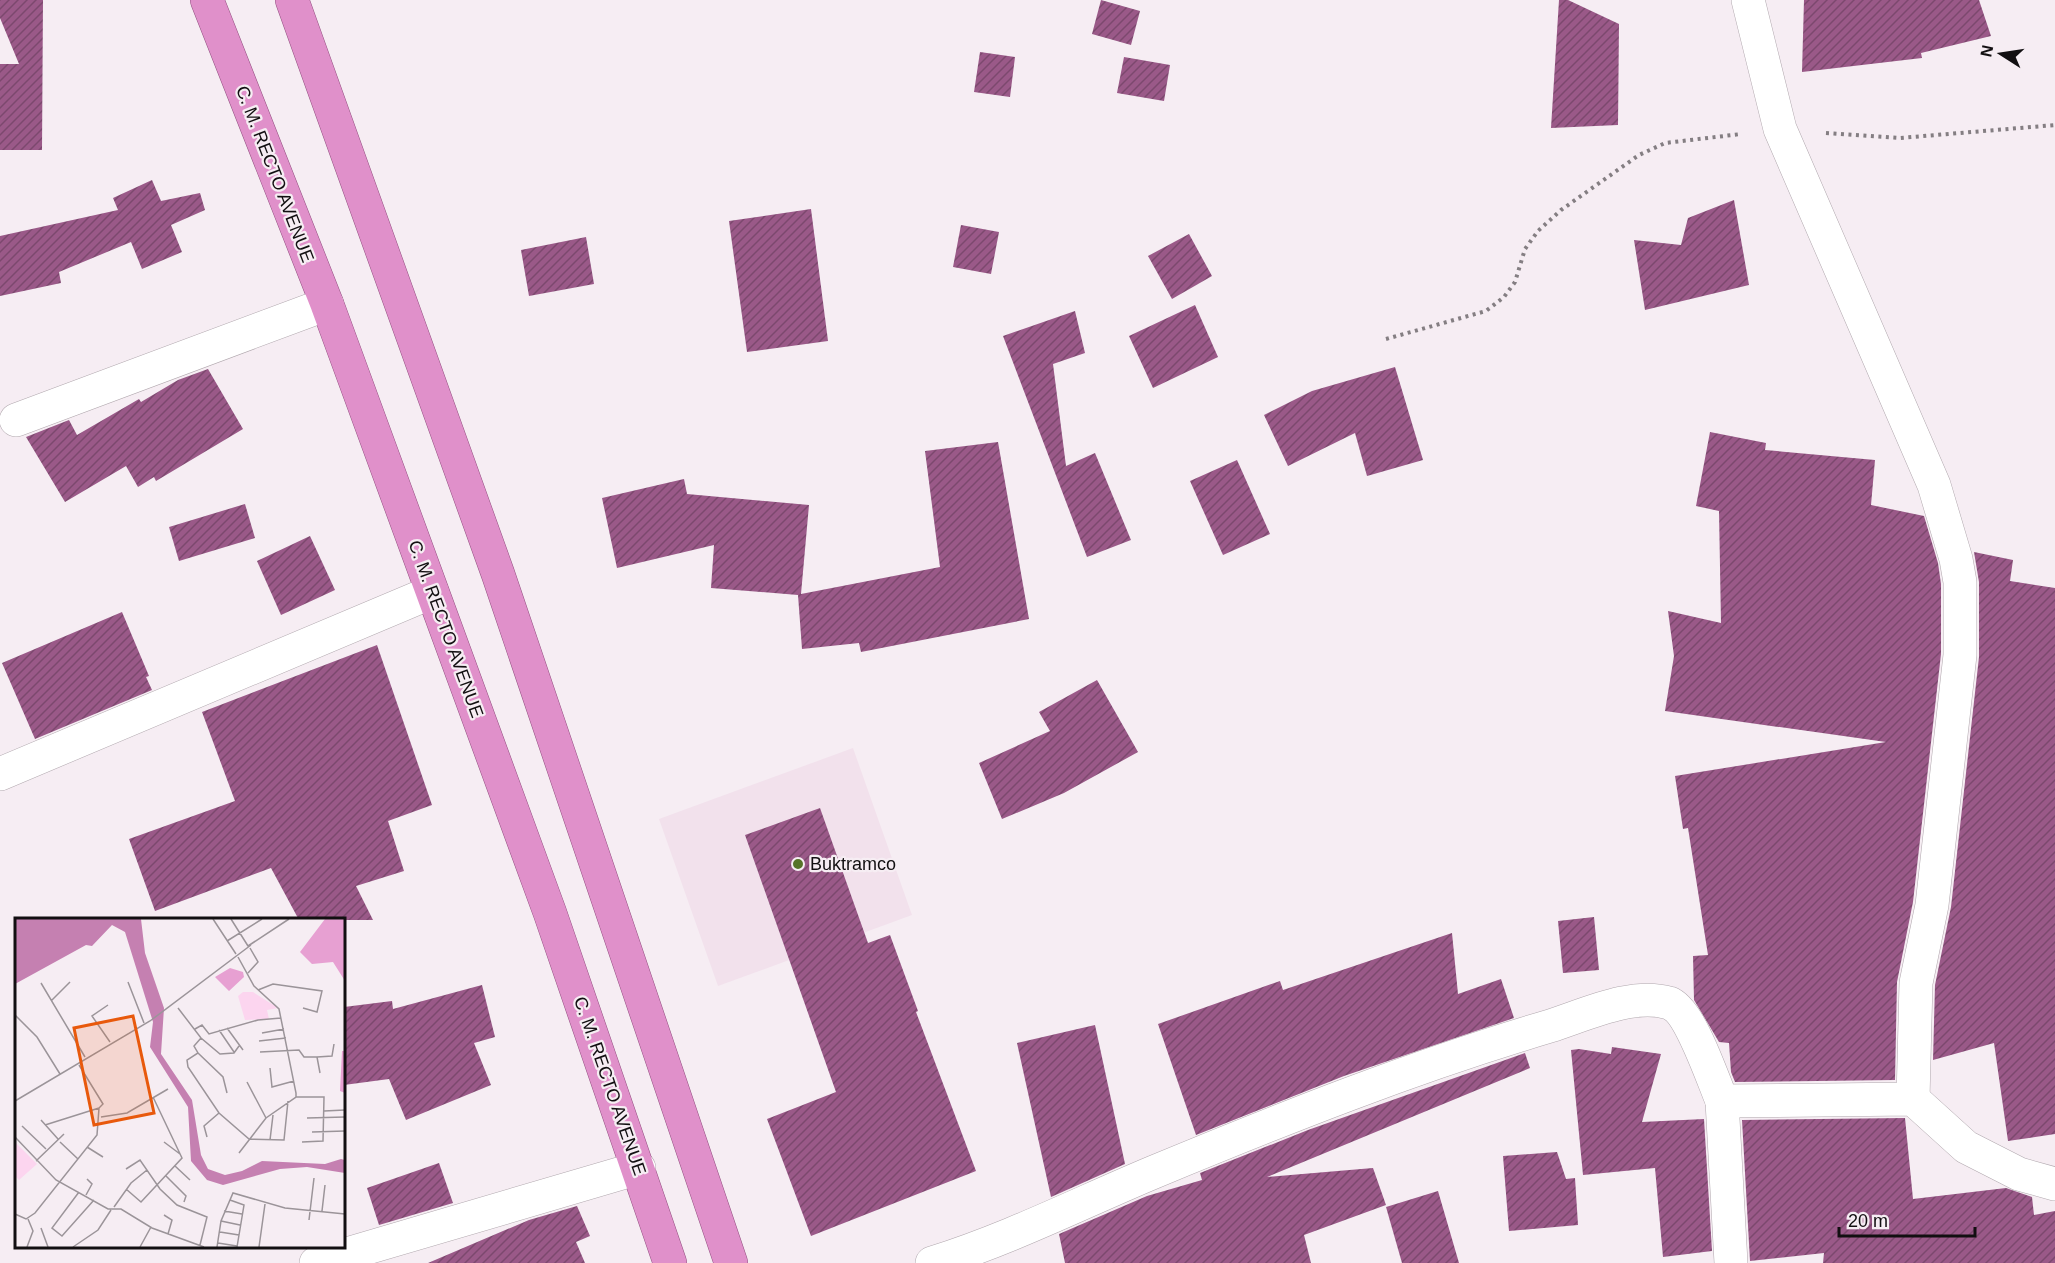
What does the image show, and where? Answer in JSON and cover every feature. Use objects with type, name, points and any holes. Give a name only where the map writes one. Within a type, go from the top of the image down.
[{"type":"highway","name":"C. M. RECTO AVENUE","points":[[207,0],[327,304],[550,913],[670,1263]]},
{"type":"highway","points":[[292,0],[498,574],[731,1263]]},
{"type":"street","points":[[1748,0],[1779,129],[1934,485],[1956,559],[1960,582],[1960,655],[1932,905],[1916,983],[1913,1099]]},
{"type":"street","points":[[16,420],[327,304]]},
{"type":"street","points":[[0,774],[432,592]]},
{"type":"street","points":[[932,1263],[984,1246],[1153,1173],[1356,1091],[1521,1034],[1616,1006],[1652,1000],[1672,1004],[1683,1016],[1722,1101],[1731,1263]]},
{"type":"street","points":[[1722,1101],[1913,1099],[1966,1147],[2019,1174],[2055,1184]]},
{"type":"street","points":[[316,1263],[639,1168]]},
{"type":"path","points":[[1386,339],[1486,310],[1504,297],[1515,282],[1525,249],[1538,231],[1561,210],[1639,155],[1665,143],[1779,129],[1900,138],[2000,131],[2055,124]]},
{"type":"shaded area","points":[[853,748],[912,915],[718,986],[659,819]]},
{"type":"building","points":[[0,0],[43,0],[42,150],[0,150],[0,64],[19,64],[0,18]]},
{"type":"building","points":[[1101,0],[1140,11],[1131,45],[1092,34]]},
{"type":"building","points":[[1559,0],[1568,0],[1619,24],[1618,125],[1551,128]]},
{"type":"building","points":[[1804,0],[1979,0],[1991,36],[1921,53],[1922,58],[1802,72]]},
{"type":"building","points":[[980,52],[1015,57],[1010,97],[974,92]]},
{"type":"building","points":[[1124,57],[1170,65],[1164,101],[1117,93]]},
{"type":"building","points":[[152,180],[161,201],[200,193],[205,210],[171,225],[182,252],[142,269],[131,242],[59,272],[61,283],[0,296],[0,236],[118,210],[113,198]]},
{"type":"building","points":[[1734,200],[1749,285],[1645,310],[1634,240],[1681,245],[1688,218]]},
{"type":"building","points":[[811,209],[828,341],[747,352],[729,221]]},
{"type":"building","points":[[961,225],[999,232],[991,274],[953,267]]},
{"type":"building","points":[[1189,234],[1212,276],[1172,299],[1148,256]]},
{"type":"building","points":[[586,237],[594,284],[529,296],[521,250]]},
{"type":"building","points":[[1195,305],[1218,357],[1153,388],[1129,336]]},
{"type":"building","points":[[1075,311],[1085,353],[1053,364],[1066,466],[1095,453],[1131,540],[1087,557],[1003,336]]},
{"type":"building","points":[[1395,367],[1423,460],[1367,476],[1355,433],[1288,466],[1264,415],[1312,391]]},
{"type":"building","points":[[208,369],[243,429],[156,481],[154,477],[138,487],[126,466],[65,502],[26,437],[69,420],[77,435],[139,399],[141,402],[178,380]]},
{"type":"building","points":[[1710,432],[1766,443],[1765,450],[1875,460],[1871,505],[1924,516],[1938,563],[1941,584],[1941,654],[1913,902],[1897,982],[1895,1080],[1735,1082],[1731,1072],[1729,1043],[1719,1042],[1694,1000],[1693,956],[1708,955],[1688,828],[1683,829],[1675,776],[1886,742],[1665,711],[1674,656],[1668,611],[1721,623],[1719,511],[1696,506]]},
{"type":"building","points":[[998,442],[1029,619],[861,652],[859,643],[802,649],[798,595],[711,588],[714,545],[617,568],[602,498],[684,479],[687,494],[809,505],[801,594],[940,567],[925,451]]},
{"type":"building","points":[[1237,460],[1270,534],[1223,555],[1190,481]]},
{"type":"building","points":[[245,504],[255,538],[179,561],[169,527]]},
{"type":"building","points":[[310,536],[335,590],[281,615],[257,561]]},
{"type":"building","points":[[1974,552],[2013,560],[2010,581],[2055,588],[2055,1134],[2008,1141],[1994,1043],[1933,1060],[1935,985],[1951,907],[1979,657],[1979,582]]},
{"type":"building","points":[[122,612],[149,676],[146,677],[152,690],[35,739],[2,663]]},
{"type":"building","points":[[377,645],[432,805],[388,821],[404,871],[356,886],[373,920],[298,918],[271,868],[155,911],[129,839],[235,801],[202,712]]},
{"type":"building","points":[[1097,680],[1138,752],[1064,793],[1002,819],[979,763],[1050,731],[1039,712]]},
{"type":"building","points":[[820,808],[868,943],[890,935],[918,1011],[916,1012],[976,1171],[811,1236],[767,1119],[836,1092],[745,835]]},
{"type":"building","points":[[1594,917],[1599,970],[1563,973],[1558,921]]},
{"type":"building","points":[[1452,933],[1458,994],[1501,979],[1514,1018],[1344,1076],[1196,1135],[1158,1024],[1280,981],[1283,990]]},
{"type":"building","points":[[482,985],[495,1037],[474,1043],[491,1085],[406,1120],[389,1079],[345,1085],[345,1007],[392,1001],[393,1009]]},
{"type":"building","points":[[1095,1025],[1125,1164],[1051,1197],[1017,1043]]},
{"type":"building","points":[[1612,1047],[1661,1054],[1642,1122],[1704,1119],[1712,1251],[1663,1257],[1655,1168],[1583,1175],[1571,1050],[1611,1054]]},
{"type":"building","points":[[1525,1053],[1530,1068],[1267,1177],[1373,1168],[1386,1205],[1304,1235],[1311,1263],[1065,1263],[1059,1234],[1147,1196],[1202,1180],[1200,1173],[1308,1130]]},
{"type":"building","points":[[1905,1118],[1913,1199],[2006,1188],[2032,1197],[2034,1215],[2055,1211],[2055,1263],[1823,1263],[1824,1253],[1750,1261],[1742,1120]]},
{"type":"building","points":[[1557,1152],[1566,1179],[1575,1178],[1578,1225],[1509,1231],[1503,1156]]},
{"type":"building","points":[[439,1163],[453,1203],[379,1225],[367,1188]]},
{"type":"building","points":[[1438,1191],[1459,1263],[1402,1263],[1386,1207]]},
{"type":"building","points":[[577,1206],[590,1236],[576,1242],[585,1263],[428,1263],[529,1220]]},
{"type":"place","name":"Buktramco","points":[[798,864]]}]
